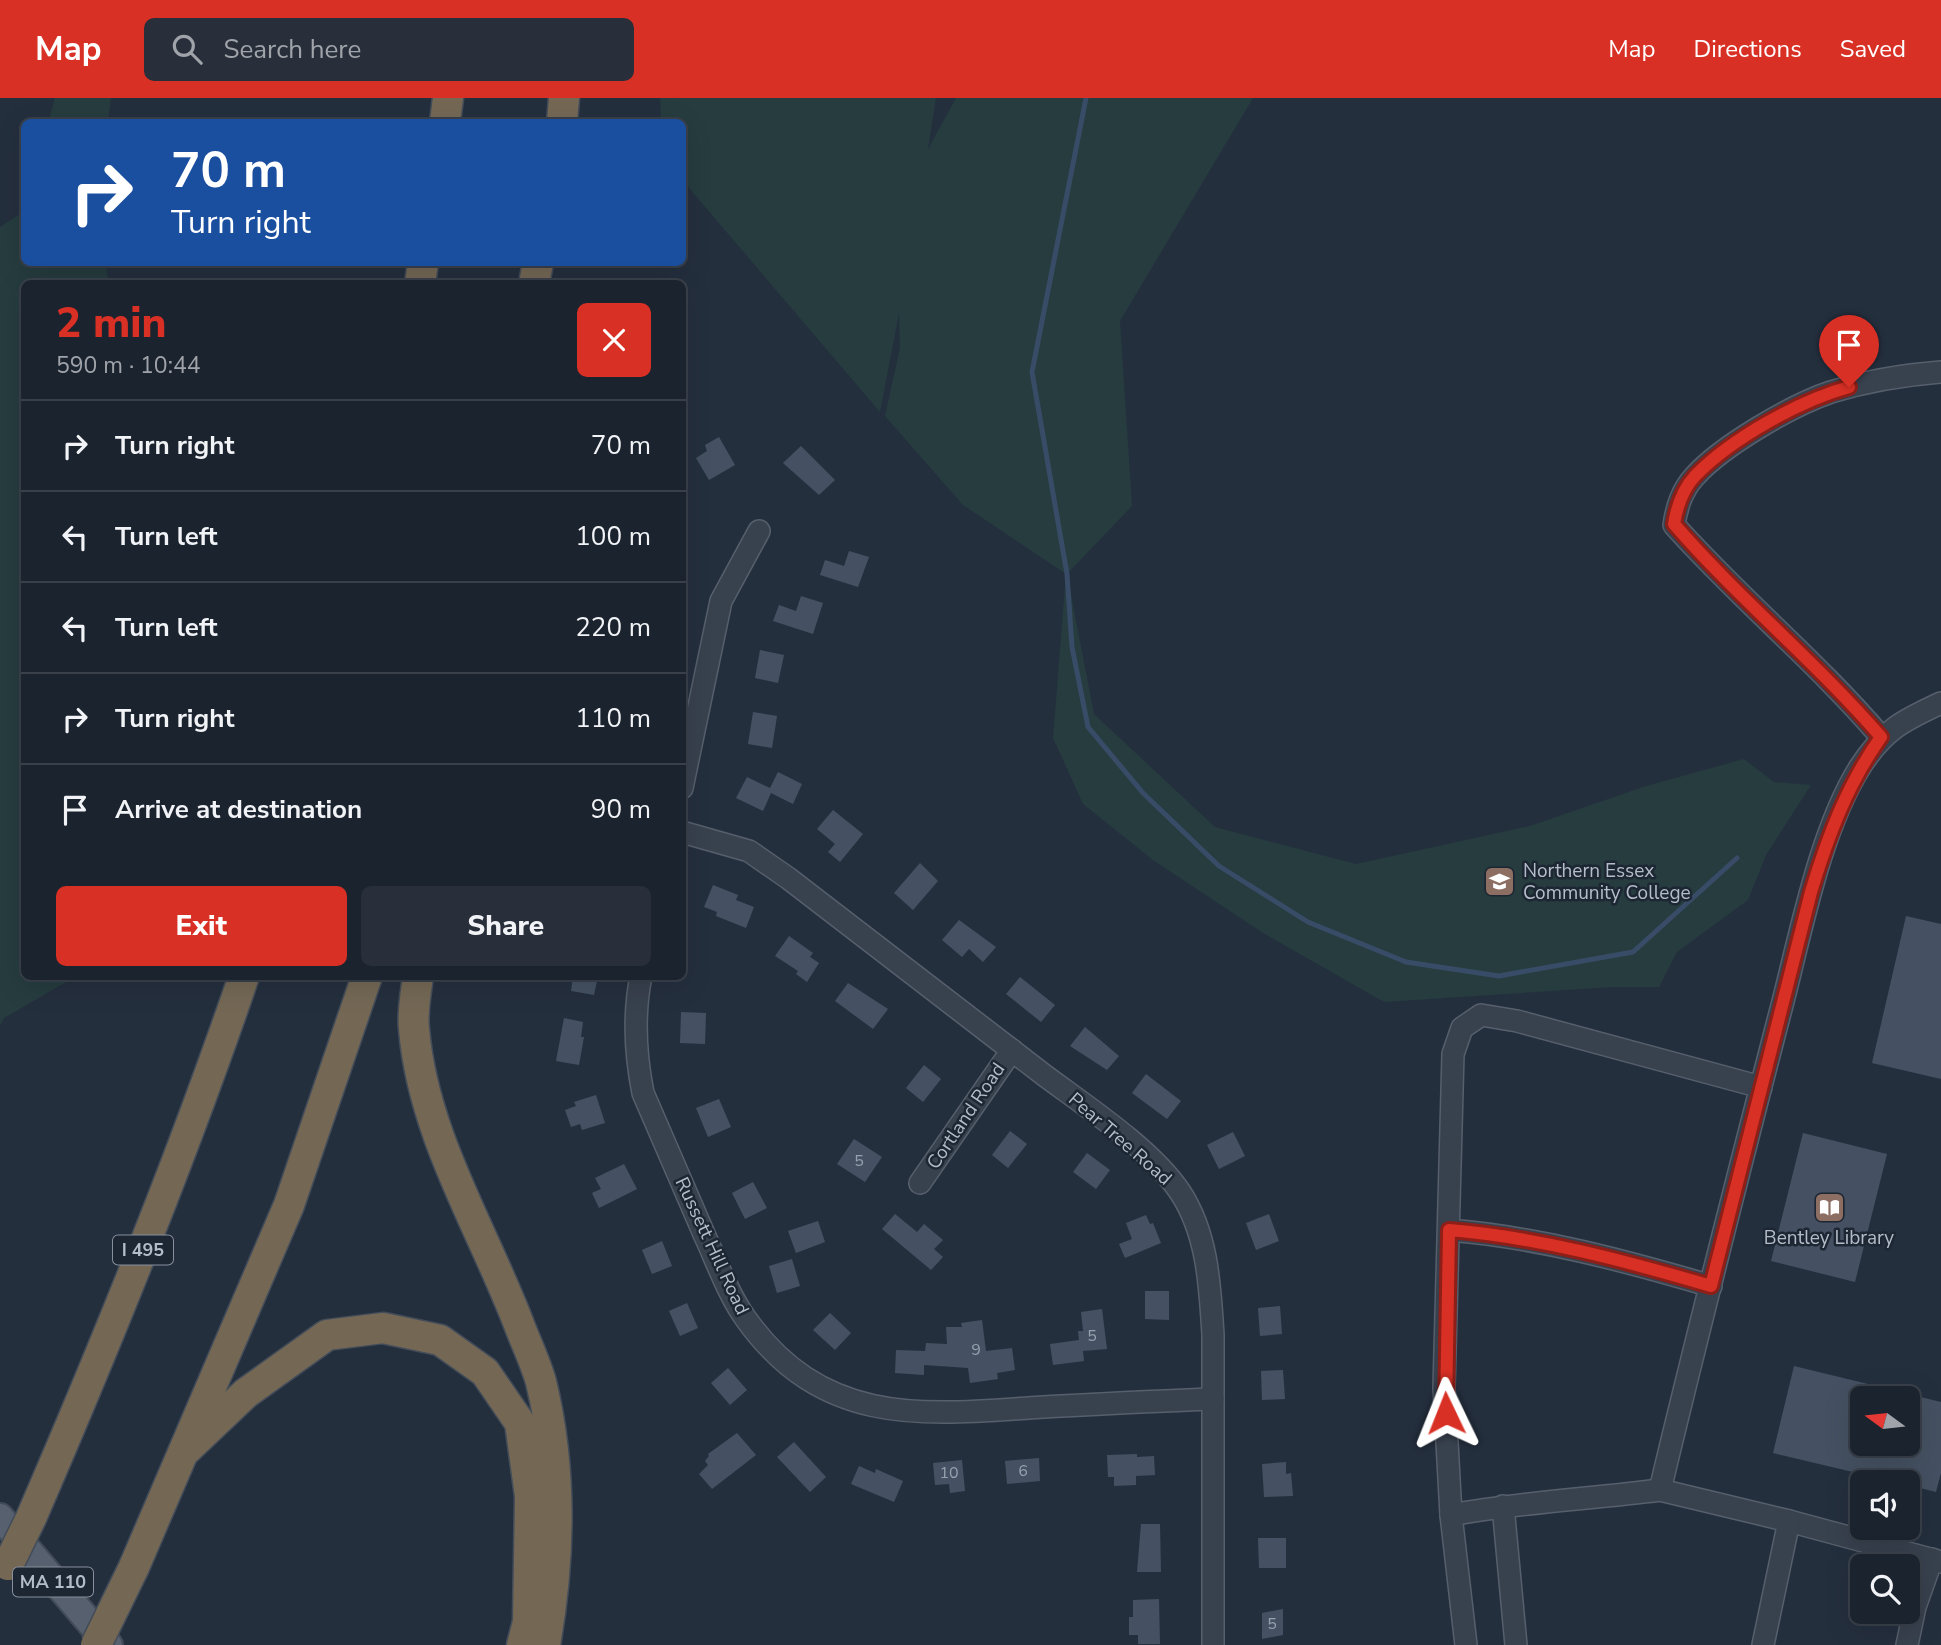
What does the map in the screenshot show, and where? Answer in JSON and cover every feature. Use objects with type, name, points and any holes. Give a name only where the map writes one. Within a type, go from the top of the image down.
[{"type":"highway","points":[[445,119],[448,98]]},
{"type":"highway","points":[[562,119],[564,98]]},
{"type":"highway","name":"I 495","points":[[4,1573],[31,1518],[111,1334],[208,1081],[243,980]]},
{"type":"highway","points":[[96,1645],[187,1449],[289,1205],[367,980]]},
{"type":"highway","points":[[418,980],[413,1028],[430,1116],[459,1187],[503,1281],[541,1381],[557,1484],[554,1592],[545,1645]]},
{"type":"highway","points":[[187,1449],[247,1393],[327,1335],[383,1328],[440,1340],[485,1372],[520,1423],[530,1496],[528,1622],[522,1645]]},
{"type":"main road","name":"MA 110","points":[[0,1517],[109,1645]]},
{"type":"street","points":[[1881,737],[1847,697],[1730,585],[1674,524],[1678,502],[1695,476],[1738,442],[1782,415],[1829,393],[1891,376],[1941,372]]},
{"type":"street","points":[[686,769],[721,601],[759,531]]},
{"type":"street","points":[[1660,1490],[1761,1087],[1829,833],[1858,769],[1881,737],[1902,722],[1941,702]]},
{"type":"street","name":"Pear Tree Road","points":[[686,833],[749,851],[1131,1143],[1165,1173],[1181,1194],[1197,1225],[1206,1256],[1213,1335],[1213,1645]]},
{"type":"street","name":"Russett Hill Road","points":[[641,980],[635,1027],[637,1062],[643,1093],[722,1275],[745,1318],[796,1373],[822,1389],[872,1407],[912,1412],[972,1412],[1213,1399]]},
{"type":"street","points":[[1466,1645],[1451,1515],[1444,1388],[1453,1054],[1462,1028],[1481,1015],[1517,1021],[1761,1087]]},
{"type":"street","name":"Cortland Road","points":[[920,1183],[1012,1050]]},
{"type":"street","points":[[1449,1230],[1497,1234],[1659,1271],[1711,1286]]},
{"type":"street","points":[[1451,1515],[1503,1506],[1587,1500],[1660,1490],[1789,1521],[1936,1561],[1915,1607],[1907,1645]]},
{"type":"street","points":[[1503,1506],[1516,1645]]},
{"type":"street","points":[[1763,1645],[1789,1521]]},
{"type":"green space","points":[[55,98],[111,98],[108,119],[49,119]]},
{"type":"green space","points":[[660,98],[936,98],[928,149],[956,98],[1253,98],[1120,321],[1132,506],[1067,574],[1094,714],[1215,827],[1356,864],[1530,826],[1646,786],[1744,759],[1774,782],[1811,785],[1766,855],[1748,900],[1677,952],[1659,987],[1613,987],[1384,1002],[1263,933],[1153,860],[1083,804],[1053,738],[1066,574],[963,505],[885,416],[900,348],[899,313],[880,412],[686,185],[686,119],[661,119]]},
{"type":"green space","points":[[21,213],[21,266],[106,266],[108,280],[21,280],[21,980],[70,980],[4,1018],[0,1026],[0,227]]},
{"type":"building","points":[[719,437],[735,465],[709,480],[696,458],[707,451],[705,445]]},
{"type":"building","points":[[801,446],[835,480],[819,495],[783,463]]},
{"type":"building","points":[[849,551],[869,557],[858,587],[820,575],[825,560],[844,566]]},
{"type":"building","points":[[801,596],[823,603],[813,634],[773,621],[779,605],[796,611]]},
{"type":"building","points":[[760,650],[784,655],[778,683],[755,678]]},
{"type":"building","points":[[753,712],[777,716],[772,748],[748,744]]},
{"type":"building","points":[[778,772],[802,784],[793,804],[771,793],[763,811],[736,798],[747,777],[770,788]]},
{"type":"building","points":[[833,810],[863,834],[840,862],[828,852],[835,844],[817,829]]},
{"type":"building","points":[[920,863],[938,881],[913,910],[894,893]]},
{"type":"building","points":[[713,885],[738,895],[736,900],[754,907],[746,928],[716,916],[717,912],[704,907]]},
{"type":"building","points":[[1906,916],[1941,924],[1941,1079],[1872,1063]]},
{"type":"building","points":[[959,920],[996,947],[983,962],[969,949],[962,957],[942,940]]},
{"type":"building","points":[[789,936],[813,953],[810,957],[819,963],[807,982],[796,974],[798,971],[775,956]]},
{"type":"building","points":[[1020,977],[1055,1005],[1041,1022],[1006,994]]},
{"type":"building","points":[[572,980],[597,980],[594,995],[571,991]]},
{"type":"building","points":[[848,983],[888,1009],[873,1029],[835,1001]]},
{"type":"building","points":[[681,1012],[706,1013],[705,1044],[680,1043]]},
{"type":"building","points":[[564,1018],[583,1022],[581,1037],[584,1037],[579,1065],[556,1061]]},
{"type":"building","points":[[1085,1027],[1119,1056],[1107,1070],[1070,1046]]},
{"type":"building","points":[[924,1065],[941,1079],[923,1102],[906,1088]]},
{"type":"building","points":[[1146,1074],[1181,1101],[1167,1119],[1132,1093]]},
{"type":"building","points":[[596,1095],[605,1123],[582,1130],[580,1124],[571,1127],[565,1110],[576,1106],[574,1102]]},
{"type":"building","points":[[719,1099],[731,1127],[708,1137],[696,1108]]},
{"type":"building","points":[[1010,1131],[1027,1144],[1008,1168],[992,1155]]},
{"type":"building","points":[[1233,1132],[1245,1156],[1219,1169],[1207,1145]]},
{"type":"building","name":"Bentley Library","points":[[1803,1133],[1887,1154],[1855,1282],[1771,1261]]},
{"type":"building","points":[[854,1139],[882,1157],[865,1182],[837,1164]]},
{"type":"building","points":[[1087,1153],[1110,1170],[1096,1189],[1073,1172]]},
{"type":"building","points":[[624,1164],[637,1189],[599,1208],[592,1193],[601,1189],[595,1178]]},
{"type":"building","points":[[753,1182],[767,1208],[745,1219],[732,1193]]},
{"type":"building","points":[[895,1214],[917,1232],[924,1224],[943,1240],[934,1249],[943,1257],[931,1270],[882,1229]]},
{"type":"building","points":[[1269,1214],[1279,1241],[1256,1250],[1246,1223]]},
{"type":"building","points":[[1146,1215],[1150,1224],[1153,1223],[1161,1243],[1125,1258],[1119,1244],[1132,1239],[1126,1223]]},
{"type":"building","points":[[818,1221],[825,1242],[796,1253],[788,1231]]},
{"type":"building","points":[[662,1241],[672,1266],[652,1274],[642,1250]]},
{"type":"building","points":[[792,1259],[800,1286],[777,1293],[769,1266]]},
{"type":"building","points":[[1145,1291],[1169,1291],[1169,1320],[1145,1319]]},
{"type":"building","points":[[687,1303],[698,1328],[680,1336],[669,1311]]},
{"type":"building","points":[[1280,1306],[1282,1334],[1260,1336],[1258,1308]]},
{"type":"building","points":[[1102,1309],[1107,1349],[1083,1351],[1084,1361],[1053,1365],[1050,1344],[1079,1340],[1078,1331],[1083,1331],[1081,1312]]},
{"type":"building","points":[[830,1313],[851,1333],[835,1350],[813,1330]]},
{"type":"building","points":[[982,1320],[986,1351],[1012,1348],[1015,1370],[997,1373],[998,1379],[970,1383],[968,1368],[924,1365],[924,1375],[895,1373],[896,1350],[925,1351],[926,1343],[947,1344],[946,1327],[962,1327],[961,1323]]},
{"type":"building","points":[[1794,1366],[1876,1386],[1850,1386],[1850,1456],[1920,1456],[1920,1397],[1941,1402],[1941,1473],[1936,1492],[1920,1488],[1920,1470],[1850,1471],[1773,1453]]},
{"type":"building","points":[[728,1368],[747,1390],[730,1405],[711,1383]]},
{"type":"building","points":[[1283,1370],[1285,1399],[1262,1400],[1261,1371]]},
{"type":"building","points":[[737,1433],[756,1455],[712,1489],[699,1474],[708,1465],[705,1461],[708,1454]]},
{"type":"building","points":[[794,1442],[826,1477],[810,1492],[777,1457]]},
{"type":"building","points":[[1137,1454],[1137,1457],[1154,1456],[1155,1475],[1136,1476],[1136,1485],[1114,1486],[1114,1477],[1108,1477],[1107,1455]]},
{"type":"building","points":[[1039,1458],[1040,1481],[1007,1484],[1005,1461]]},
{"type":"building","points":[[962,1460],[965,1491],[950,1493],[949,1484],[935,1485],[933,1463]]},
{"type":"building","points":[[1286,1462],[1286,1474],[1291,1473],[1293,1496],[1264,1497],[1262,1464]]},
{"type":"building","points":[[859,1466],[875,1473],[876,1469],[903,1481],[894,1502],[851,1484]]},
{"type":"building","points":[[1141,1524],[1160,1524],[1161,1572],[1137,1572]]},
{"type":"building","points":[[1258,1538],[1286,1538],[1286,1568],[1259,1568]]},
{"type":"building","points":[[1159,1599],[1160,1644],[1138,1644],[1138,1635],[1129,1635],[1133,1600]]},
{"type":"building","points":[[1283,1609],[1283,1635],[1262,1639],[1262,1613]]},
{"type":"waterway","points":[[1086,98],[1032,372],[1067,574],[1072,647],[1088,727],[1143,793],[1219,866],[1308,922],[1406,962],[1499,976],[1633,952],[1737,858]]},
{"type":"place","name":"Northern Essex Community College","points":[[1500,882]]},
{"type":"place","name":"Bentley Library","points":[[1829,1207]]},
{"type":"route","points":[[1446,1413],[1444,1388],[1449,1230],[1497,1234],[1659,1271],[1711,1286],[1811,892],[1829,833],[1858,769],[1881,737],[1847,697],[1730,585],[1674,524],[1678,502],[1695,476],[1720,456],[1782,415],[1829,393],[1849,387]]}]
